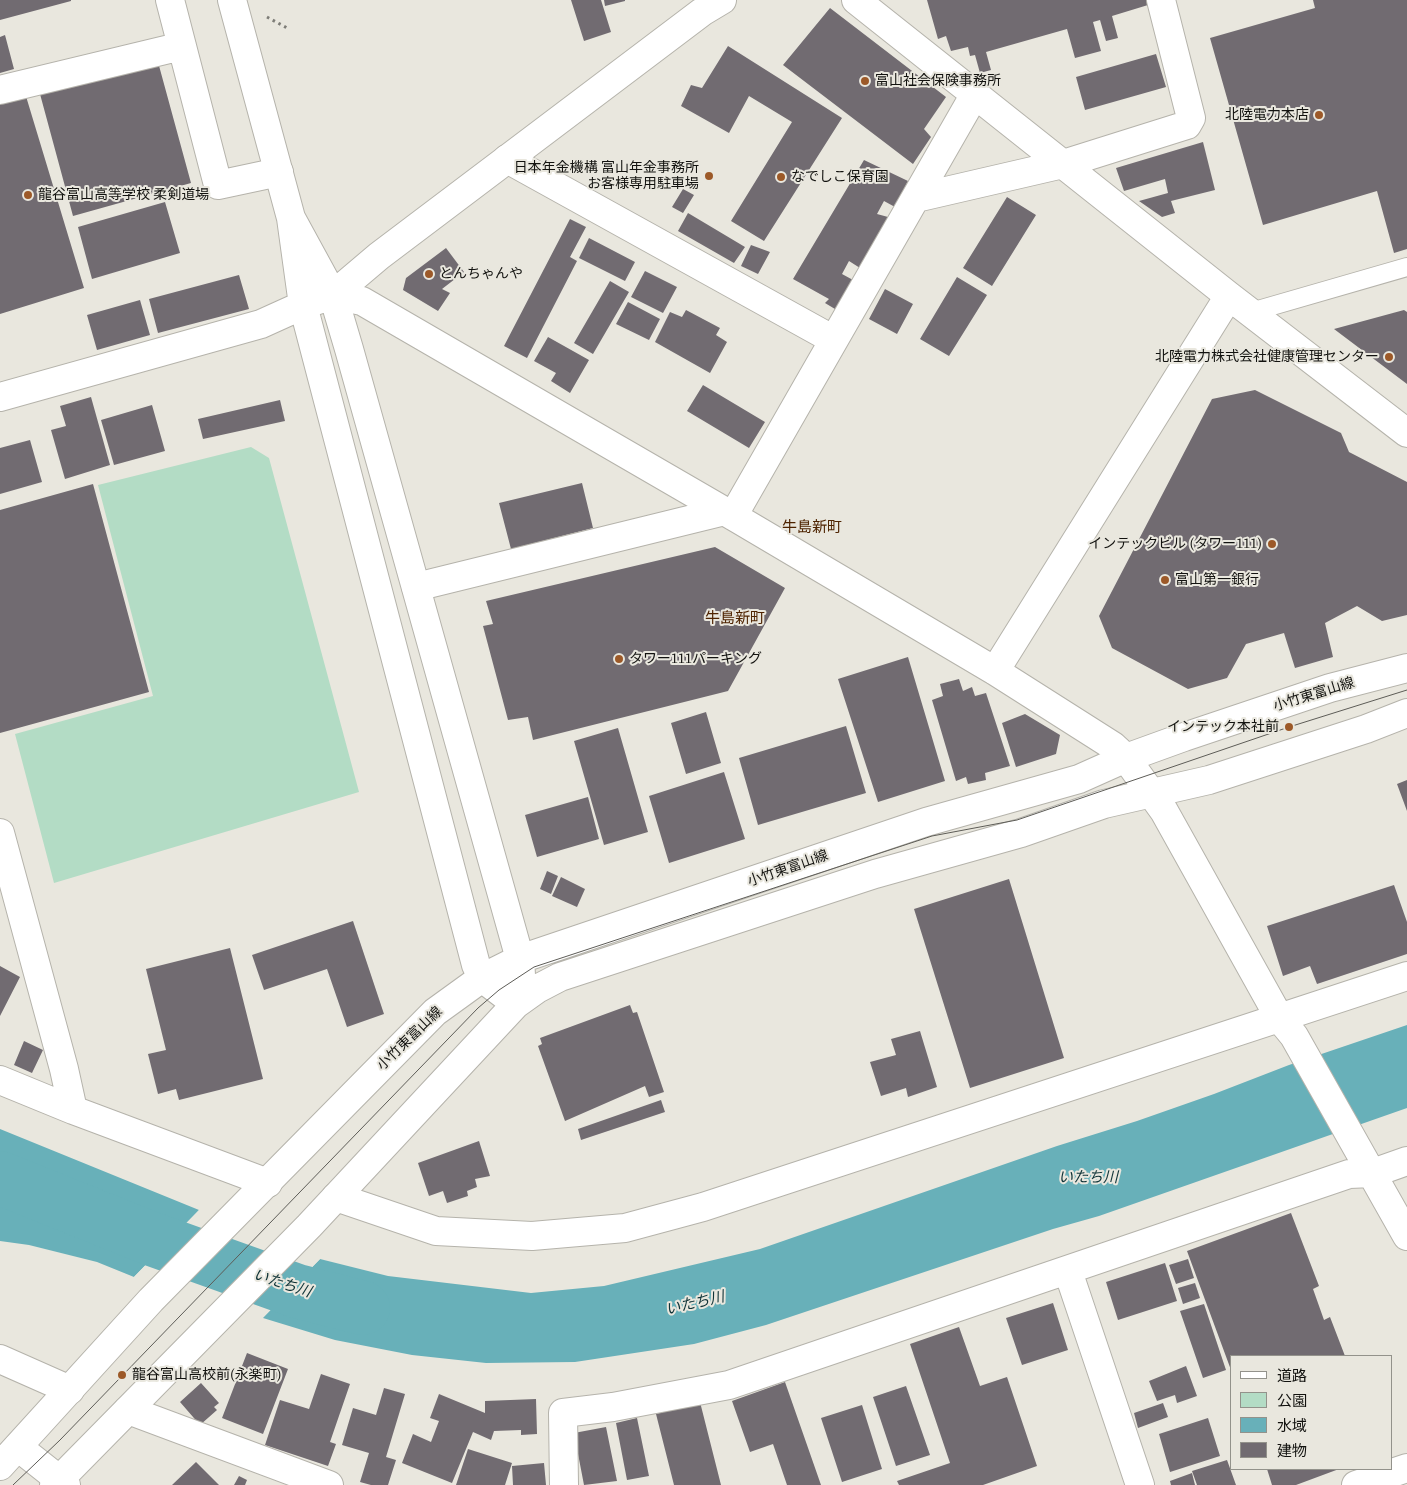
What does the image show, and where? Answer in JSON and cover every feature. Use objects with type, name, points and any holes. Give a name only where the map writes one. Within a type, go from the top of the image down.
[{"type":"street","points":[[170,0],[218,185],[279,172]]},
{"type":"street","points":[[232,0],[291,218],[303,305],[471,947],[482,978],[516,1004]]},
{"type":"street","points":[[856,0],[1240,304],[1407,433]]},
{"type":"street","points":[[916,198],[1063,164],[1187,125],[1191,118],[1161,0]]},
{"type":"street","points":[[0,397],[261,324],[333,294],[379,256],[708,4]]},
{"type":"street","points":[[0,90],[182,46]]},
{"type":"street","points":[[416,587],[729,513],[834,340],[975,94]]},
{"type":"street","points":[[507,159],[834,340]]},
{"type":"street","points":[[291,218],[333,294],[520,959],[521,975],[516,1004]]},
{"type":"street","points":[[333,294],[362,301],[729,513],[995,671],[1113,746],[1126,758],[1164,811],[1287,1027],[1356,1143],[1407,1236]]},
{"type":"street","points":[[995,671],[1240,304]]},
{"type":"street","name":"小竹東富山線","points":[[9,1457],[151,1300],[434,1012],[482,978],[520,959],[926,822],[1079,779],[1126,758],[1330,688],[1407,668]]},
{"type":"street","points":[[9,1457],[59,1483],[309,1226],[516,1004],[537,989],[560,977],[875,874],[1022,833],[1104,804],[1149,792],[1209,780],[1366,729],[1407,713]]},
{"type":"street","points":[[0,833],[64,1069],[72,1110]]},
{"type":"street","points":[[336,1197],[436,1231],[532,1236],[625,1228],[703,1207],[1287,1027],[1407,976]]},
{"type":"street","points":[[0,1080],[72,1110],[268,1183]]},
{"type":"street","points":[[564,1485],[563,1413],[613,1407],[729,1386],[1349,1174],[1372,1173],[1407,1162]]},
{"type":"street","points":[[1068,1271],[1140,1485]]},
{"type":"street","points":[[0,1359],[70,1390]]},
{"type":"street","points":[[128,1410],[329,1485]]},
{"type":"street","points":[[1356,1485],[1407,1468]]},
{"type":"lane","points":[[1240,304],[1407,267]]},
{"type":"path","points":[[266,17],[289,29]]},
{"type":"green space","points":[[251,447],[269,458],[359,792],[54,883],[15,734],[153,696],[98,485]]},
{"type":"water","name":"いたち川","points":[[1407,1025],[1407,1108],[1099,1216],[1053,1229],[766,1325],[694,1344],[575,1362],[486,1363],[412,1355],[335,1340],[263,1318],[320,1259],[388,1276],[531,1293],[604,1286],[760,1249],[1057,1146],[1137,1121],[1289,1065]]},
{"type":"water","points":[[0,1129],[199,1210],[134,1277],[97,1262],[29,1245],[0,1241]]},
{"type":"pier","points":[[201,1208],[201,1212],[136,1279],[132,1279]]},
{"type":"pier","points":[[318,1257],[322,1257],[261,1319],[261,1316]]},
{"type":"building","points":[[0,0],[71,0],[71,1],[0,20]]},
{"type":"building","points":[[571,0],[601,0],[611,32],[584,41]]},
{"type":"building","points":[[604,0],[625,0],[625,1],[605,6]]},
{"type":"building","points":[[927,0],[1147,0],[1148,5],[1112,16],[1118,38],[1106,41],[1100,20],[1093,22],[1101,51],[1075,58],[1067,29],[986,52],[991,70],[980,73],[975,55],[970,56],[968,47],[951,51],[946,36],[938,39]]},
{"type":"building","name":"北陸電力本店","points":[[1313,0],[1407,0],[1407,249],[1394,253],[1377,191],[1263,225],[1210,38],[1315,8]]},
{"type":"building","name":"富山社会保険事務所","points":[[830,8],[946,97],[924,129],[931,137],[913,164],[783,65]]},
{"type":"building","points":[[5,35],[14,69],[0,73],[0,37]]},
{"type":"building","name":"なでしこ保育園","points":[[728,46],[842,118],[764,241],[731,221],[792,122],[749,96],[729,133],[681,106],[691,85],[702,88]]},
{"type":"building","points":[[1156,54],[1166,87],[1085,110],[1076,77]]},
{"type":"building","points":[[158,62],[191,183],[73,216],[40,94]]},
{"type":"building","name":"龍谷富山高等学校 柔剣道場","points":[[25,93],[84,288],[0,314],[0,101]]},
{"type":"building","points":[[1203,142],[1215,190],[1171,201],[1175,213],[1162,217],[1139,201],[1168,193],[1165,179],[1124,191],[1116,168]]},
{"type":"building","points":[[864,160],[908,181],[895,207],[884,201],[877,214],[888,217],[860,268],[849,261],[842,274],[853,280],[835,309],[825,303],[829,299],[793,279]]},
{"type":"building","points":[[683,189],[694,195],[683,213],[672,207]]},
{"type":"building","points":[[1007,197],[1036,215],[992,286],[963,268]]},
{"type":"building","points":[[165,202],[180,253],[92,279],[78,227]]},
{"type":"building","points":[[688,213],[745,247],[734,263],[678,231]]},
{"type":"building","points":[[570,219],[586,227],[570,257],[577,261],[527,358],[504,346]]},
{"type":"building","points":[[589,238],[635,262],[625,281],[579,258]]},
{"type":"building","points":[[751,245],[770,252],[758,274],[741,266]]},
{"type":"building","points":[[446,248],[464,272],[442,289],[450,293],[438,311],[403,290],[406,278]]},
{"type":"building","points":[[645,271],[677,287],[663,313],[631,297]]},
{"type":"building","points":[[239,275],[249,309],[158,333],[149,299]]},
{"type":"building","points":[[957,277],[987,295],[949,356],[920,339]]},
{"type":"building","points":[[610,281],[629,292],[593,354],[574,343]]},
{"type":"building","points":[[885,289],[913,304],[897,334],[869,319]]},
{"type":"building","points":[[140,300],[150,335],[97,350],[87,315]]},
{"type":"building","points":[[628,302],[660,319],[649,340],[616,324]]},
{"type":"building","points":[[686,310],[720,328],[716,335],[727,342],[710,373],[655,342],[670,312],[682,317]]},
{"type":"building","name":"北陸電力株式会社健康管理センター","points":[[1404,310],[1407,312],[1407,384],[1334,329]]},
{"type":"building","points":[[548,337],[589,360],[570,393],[551,381],[556,373],[534,361]]},
{"type":"building","points":[[703,385],[765,422],[749,448],[687,411]]},
{"type":"building","name":"インテックビル (タワー111)","points":[[1255,390],[1341,433],[1349,452],[1407,482],[1407,615],[1382,621],[1357,606],[1325,623],[1333,657],[1295,668],[1284,633],[1246,644],[1227,678],[1188,689],[1112,648],[1099,616],[1212,399]]},
{"type":"building","points":[[91,397],[110,465],[65,479],[51,430],[66,426],[60,406]]},
{"type":"building","points":[[280,400],[285,421],[203,439],[198,419]]},
{"type":"building","points":[[152,405],[165,451],[114,465],[101,420]]},
{"type":"building","points":[[30,440],[42,482],[0,494],[0,448]]},
{"type":"building","points":[[582,483],[593,528],[511,549],[499,503]]},
{"type":"building","points":[[93,484],[149,692],[0,733],[0,510]]},
{"type":"building","name":"タワー111パーキング","points":[[715,547],[785,588],[728,691],[533,740],[528,717],[508,720],[483,626],[493,624],[486,601]]},
{"type":"building","points":[[908,657],[945,781],[878,802],[838,679]]},
{"type":"building","points":[[959,679],[963,691],[972,687],[975,696],[986,693],[1010,766],[985,773],[986,780],[968,784],[966,777],[956,781],[932,700],[943,696],[940,684]]},
{"type":"building","points":[[706,712],[721,763],[686,774],[671,723]]},
{"type":"building","points":[[1025,714],[1060,735],[1056,754],[1016,767],[1002,723]]},
{"type":"building","points":[[846,726],[866,793],[758,825],[739,758]]},
{"type":"building","points":[[618,728],[648,832],[604,845],[574,741]]},
{"type":"building","points":[[724,772],[745,839],[669,863],[649,796]]},
{"type":"building","points":[[1407,780],[1407,811],[1397,784]]},
{"type":"building","points":[[588,797],[599,839],[537,857],[525,815]]},
{"type":"building","points":[[547,871],[558,876],[551,894],[540,889]]},
{"type":"building","points":[[561,877],[585,889],[577,907],[552,896]]},
{"type":"building","points":[[1009,879],[1064,1058],[970,1088],[914,909]]},
{"type":"building","points":[[1394,885],[1407,922],[1407,954],[1317,984],[1310,966],[1283,976],[1267,926]]},
{"type":"building","points":[[353,921],[384,1014],[347,1027],[327,969],[264,990],[252,955]]},
{"type":"building","points":[[230,948],[263,1079],[179,1100],[176,1089],[158,1094],[148,1054],[166,1050],[146,969]]},
{"type":"building","points":[[0,966],[20,977],[0,1016]]},
{"type":"building","points":[[630,1005],[633,1013],[637,1012],[664,1092],[649,1097],[645,1086],[565,1121],[538,1046],[542,1044],[540,1038]]},
{"type":"building","points":[[920,1031],[937,1087],[908,1097],[906,1088],[881,1096],[870,1062],[896,1055],[891,1039]]},
{"type":"building","points":[[24,1041],[43,1050],[32,1073],[14,1065]]},
{"type":"building","points":[[661,1100],[665,1112],[581,1140],[578,1129]]},
{"type":"building","points":[[479,1141],[490,1176],[475,1179],[477,1187],[467,1191],[468,1196],[447,1203],[443,1191],[429,1196],[418,1163]]},
{"type":"building","points":[[1291,1213],[1319,1286],[1313,1289],[1324,1320],[1330,1317],[1345,1355],[1230,1355],[1230,1367],[1187,1251]]},
{"type":"building","points":[[1188,1259],[1194,1278],[1176,1284],[1169,1265]]},
{"type":"building","points":[[1165,1263],[1177,1301],[1118,1320],[1106,1282]]},
{"type":"building","points":[[1195,1283],[1200,1298],[1183,1304],[1178,1288]]},
{"type":"building","points":[[1053,1303],[1068,1350],[1022,1365],[1006,1318]]},
{"type":"building","points":[[1204,1304],[1226,1370],[1203,1378],[1180,1311]]},
{"type":"building","points":[[959,1327],[980,1386],[1007,1377],[1037,1466],[983,1485],[899,1485],[897,1481],[950,1463],[910,1344]]},
{"type":"building","points":[[247,1353],[288,1369],[263,1434],[222,1418]]},
{"type":"building","points":[[1186,1366],[1197,1396],[1177,1403],[1175,1395],[1157,1401],[1149,1381]]},
{"type":"building","points":[[321,1374],[350,1384],[330,1442],[336,1444],[328,1466],[265,1445],[280,1400],[309,1409]]},
{"type":"building","points":[[785,1382],[821,1485],[787,1485],[773,1444],[750,1452],[732,1401]]},
{"type":"building","points":[[201,1383],[219,1403],[214,1407],[217,1410],[200,1425],[180,1402]]},
{"type":"building","points":[[906,1386],[930,1455],[896,1466],[873,1397]]},
{"type":"building","points":[[384,1388],[405,1394],[386,1457],[396,1460],[388,1485],[371,1485],[360,1482],[369,1453],[342,1445],[353,1408],[376,1415]]},
{"type":"building","points":[[439,1394],[485,1413],[485,1401],[536,1399],[537,1434],[521,1435],[521,1430],[494,1431],[491,1440],[473,1432],[452,1483],[402,1463],[413,1434],[431,1442],[439,1421],[430,1418]]},
{"type":"building","points":[[700,1402],[721,1485],[674,1485],[656,1414]]},
{"type":"building","points":[[1163,1403],[1168,1417],[1138,1428],[1134,1413]]},
{"type":"building","points":[[862,1405],[882,1469],[842,1482],[821,1418]]},
{"type":"building","points":[[637,1418],[649,1476],[627,1480],[616,1423]]},
{"type":"building","points":[[1208,1418],[1220,1456],[1170,1472],[1159,1434]]},
{"type":"building","points":[[606,1427],[617,1481],[584,1485],[574,1433]]},
{"type":"building","points":[[468,1449],[512,1463],[505,1485],[456,1485]]},
{"type":"building","points":[[1227,1460],[1236,1485],[1197,1485],[1192,1471]]},
{"type":"building","points":[[196,1462],[219,1485],[172,1485]]},
{"type":"building","points":[[544,1463],[546,1485],[513,1485],[512,1466]]},
{"type":"building","points":[[1267,1470],[1336,1470],[1296,1485],[1272,1485]]},
{"type":"building","points":[[1192,1473],[1195,1485],[1171,1485],[1170,1481]]},
{"type":"building","points":[[239,1476],[247,1480],[245,1485],[234,1485]]},
{"type":"waterway","name":"いたち川","points":[[0,1178],[152,1239],[297,1291],[363,1308]]},
{"type":"tram line","points":[[13,1485],[60,1440],[478,1008],[499,990],[534,967],[932,836],[1017,820],[1289,727],[1407,690]]},
{"type":"place","name":"富山社会保険事務所","points":[[865,81]]},
{"type":"place","name":"北陸電力本店","points":[[1319,115]]},
{"type":"place","name":"日本年金機構 富山年金事務所 お客様専用駐車場","points":[[709,176]]},
{"type":"place","name":"なでしこ保育園","points":[[781,177]]},
{"type":"place","name":"龍谷富山高等学校 柔剣道場","points":[[28,195]]},
{"type":"place","name":"とんちゃんや","points":[[429,274]]},
{"type":"place","name":"北陸電力株式会社健康管理センター","points":[[1389,357]]},
{"type":"place","name":"インテックビル (タワー111)","points":[[1272,544]]},
{"type":"place","name":"富山第一銀行","points":[[1165,580]]},
{"type":"place","name":"タワー111パーキング","points":[[619,659]]},
{"type":"place","name":"インテック本社前","points":[[1289,727]]},
{"type":"place","name":"龍谷富山高校前(永楽町)","points":[[122,1375]]},
{"type":"district","name":"牛島新町","points":[[812,528]]},
{"type":"district","name":"牛島新町","points":[[735,619]]}]
